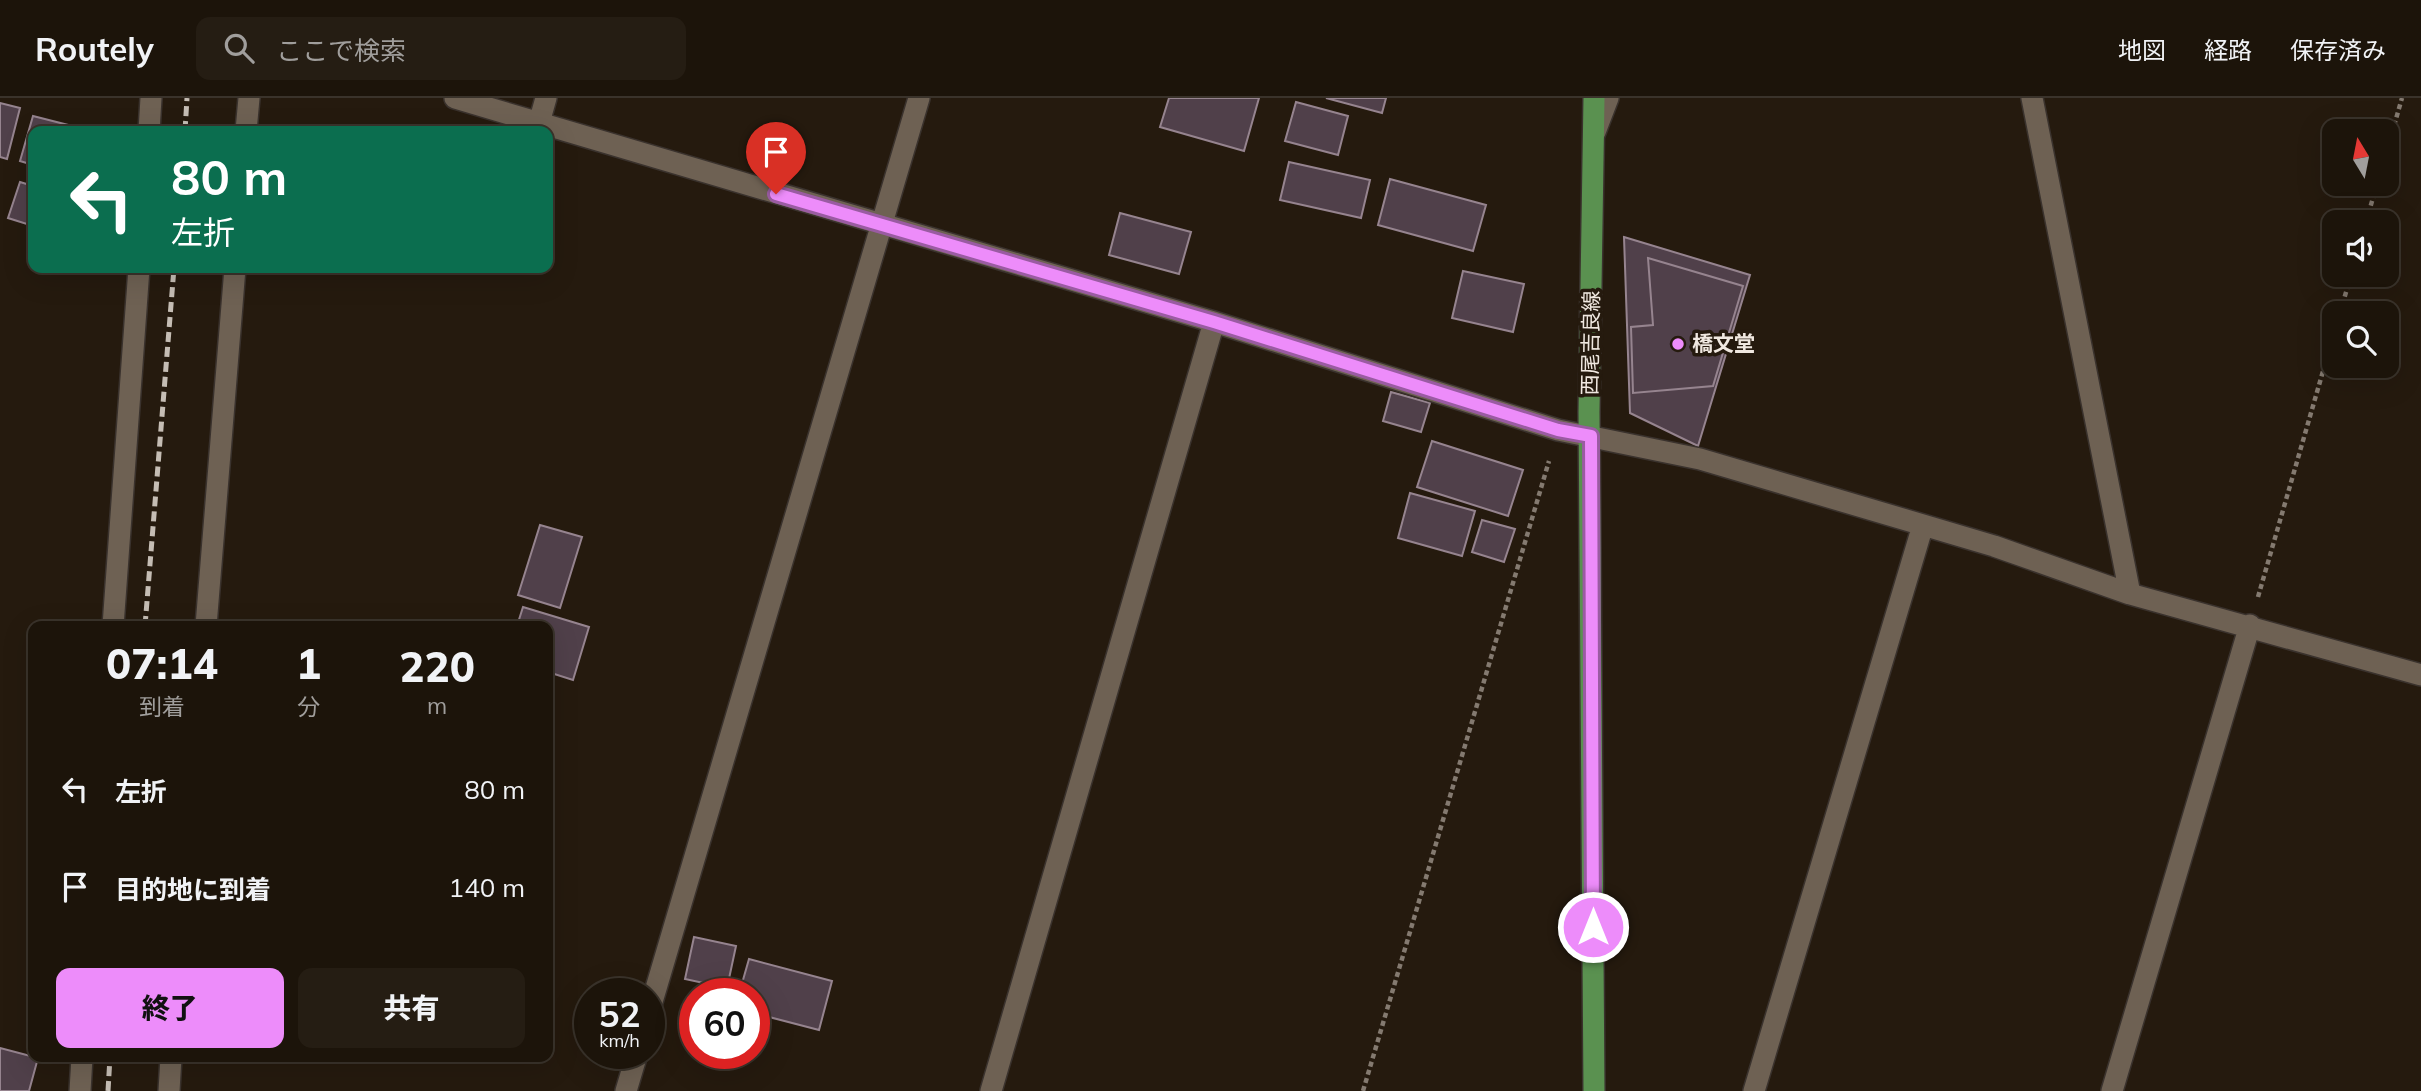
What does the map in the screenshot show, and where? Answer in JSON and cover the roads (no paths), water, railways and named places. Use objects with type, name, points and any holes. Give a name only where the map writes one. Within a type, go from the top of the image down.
[{"type":"main road","name":"西尾吉良線","points":[[1594,98],[1591,436],[1594,1091]]},
{"type":"street","points":[[149,126],[151,98]]},
{"type":"street","points":[[246,126],[248,98]]},
{"type":"street","points":[[455,98],[549,126]]},
{"type":"street","points":[[539,123],[546,98]]},
{"type":"street","points":[[659,978],[919,98]]},
{"type":"street","points":[[1595,132],[1608,98]]},
{"type":"street","points":[[2032,98],[2130,594]]},
{"type":"street","points":[[553,127],[1214,322],[1558,430],[1700,459],[1994,546],[2130,594],[2250,625],[2421,675]]},
{"type":"street","points":[[113,621],[139,273]]},
{"type":"street","points":[[206,621],[235,273]]},
{"type":"street","points":[[991,1091],[1214,322]]},
{"type":"street","points":[[1754,1091],[1923,525]]},
{"type":"street","points":[[2112,1091],[2250,625]]},
{"type":"street","points":[[79,1091],[82,1062]]},
{"type":"street","points":[[169,1091],[172,1062]]},
{"type":"street","points":[[626,1091],[633,1069]]},
{"type":"railway","points":[[185,126],[187,98]]},
{"type":"railway","points":[[145,621],[174,273]]},
{"type":"railway","points":[[108,1091],[110,1062]]},
{"type":"place","name":"橋文堂","points":[[1678,344]]}]
